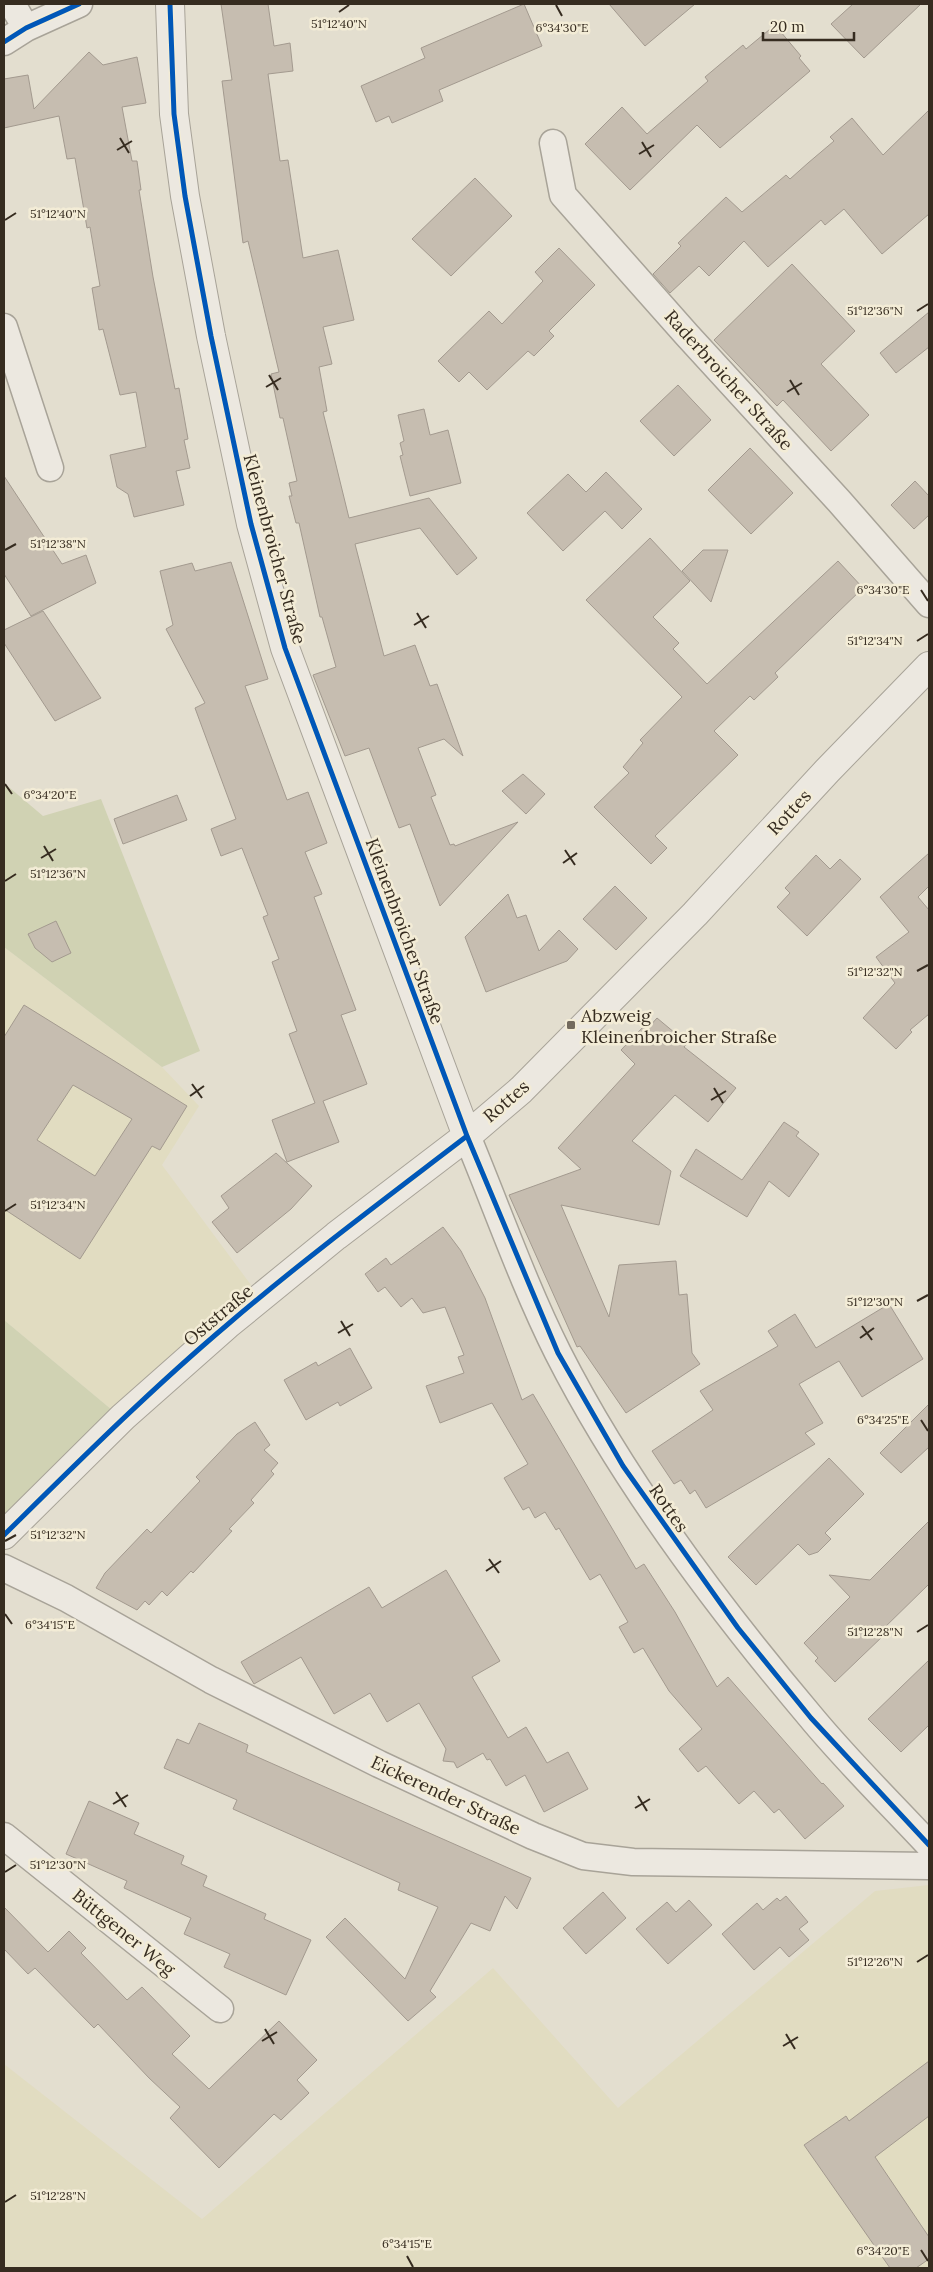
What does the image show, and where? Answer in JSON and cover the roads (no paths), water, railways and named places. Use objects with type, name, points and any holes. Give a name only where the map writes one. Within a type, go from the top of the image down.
[{"type":"street","points":[[12,4],[26,28]]},
{"type":"street","points":[[4,42],[26,28],[79,4]]},
{"type":"street","name":"Kleinenbroicher Straße","points":[[170,4],[174,114],[185,196],[211,336],[251,524],[269,595],[285,648],[467,1136]]},
{"type":"street","name":"Raderbroicher Straße","points":[[553,143],[563,194],[687,336],[839,501],[929,604]]},
{"type":"street","points":[[4,328],[50,468]]},
{"type":"street","name":"Rottes","points":[[929,666],[827,771],[695,914],[521,1090],[467,1136],[558,1353],[623,1466],[693,1565],[772,1670],[811,1718],[929,1845]]},
{"type":"street","name":"Oststraße","points":[[4,1535],[123,1417],[227,1325],[336,1236],[467,1136]]},
{"type":"street","name":"Eickerender Straße","points":[[4,1568],[66,1598],[211,1680],[379,1764],[533,1836],[583,1856],[633,1862],[929,1866]]},
{"type":"street","name":"Büttgener Weg","points":[[4,1836],[220,2009]]},
{"type":"place","name":"Abzweig Kleinenbroicher Straße","points":[[571,1025]]}]
